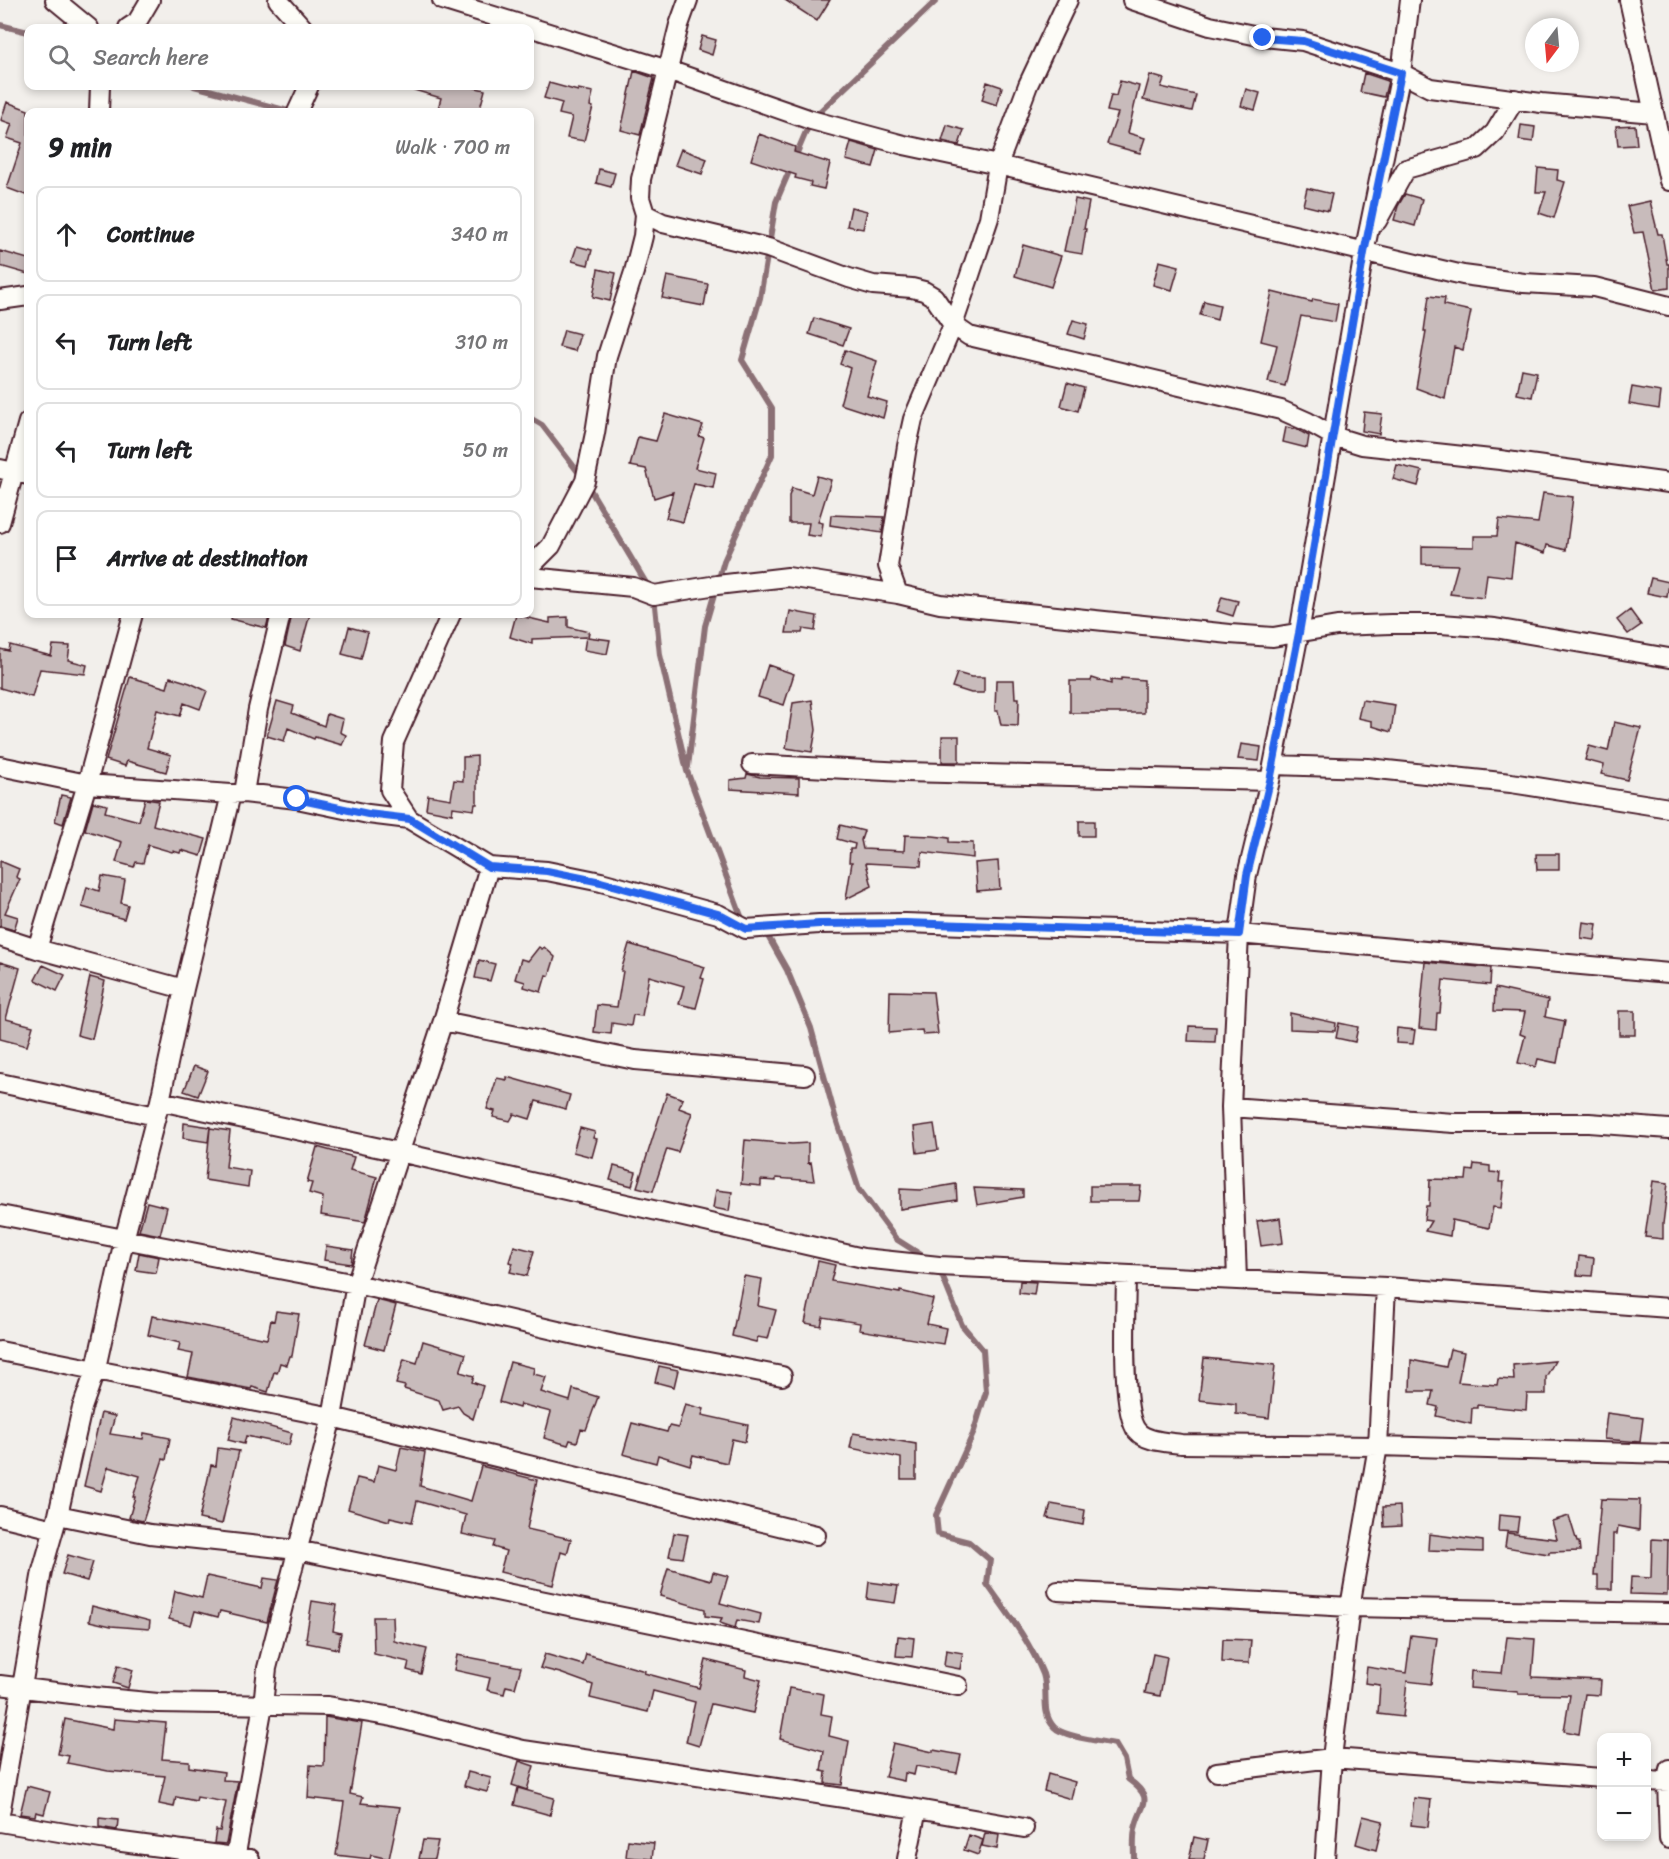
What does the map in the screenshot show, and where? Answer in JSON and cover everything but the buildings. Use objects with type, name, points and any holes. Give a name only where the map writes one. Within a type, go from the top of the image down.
[{"type":"street","points":[[55,0],[84,24]]},
{"type":"street","points":[[134,24],[150,0]]},
{"type":"street","points":[[278,0],[299,24]]},
{"type":"street","points":[[442,0],[519,24]]},
{"type":"street","points":[[534,563],[551,546],[585,482],[607,356],[634,272],[642,236],[645,214],[640,198],[641,179],[679,25],[688,0]]},
{"type":"street","points":[[898,594],[888,566],[913,419],[953,325],[990,218],[998,165],[1028,85],[1068,0]]},
{"type":"street","points":[[1132,0],[1210,26],[1263,38],[1303,41],[1401,73],[1430,88],[1654,113]]},
{"type":"street","points":[[1237,1280],[1231,1107],[1239,934],[1247,875],[1272,773],[1299,633],[1366,246],[1401,73],[1410,0]]},
{"type":"street","points":[[1629,0],[1669,181]]},
{"type":"street","points":[[534,28],[668,70],[811,120],[904,145],[1366,246],[1463,275],[1524,283],[1594,287],[1669,306]]},
{"type":"street","points":[[99,108],[100,90]]},
{"type":"street","points":[[299,108],[307,90]]},
{"type":"street","points":[[1366,246],[1406,169],[1477,149],[1495,132],[1515,99]]},
{"type":"street","points":[[645,214],[663,223],[768,248],[873,285],[924,291],[934,297],[953,325],[969,336],[1281,410],[1333,436],[1373,447],[1512,461],[1669,483]]},
{"type":"street","points":[[0,300],[24,297]]},
{"type":"street","points":[[0,523],[24,436]]},
{"type":"street","points":[[534,577],[633,586],[654,595],[788,577],[898,594],[940,604],[1273,637],[1337,626],[1391,624],[1484,627],[1669,658]]},
{"type":"street","points":[[37,949],[87,784],[132,618]]},
{"type":"street","points":[[0,1814],[42,1571],[56,1522],[82,1408],[96,1368],[184,989],[238,794],[280,618]]},
{"type":"street","points":[[410,819],[390,789],[394,742],[450,618]]},
{"type":"street","points":[[752,764],[905,772],[1272,773],[1368,768],[1511,783],[1669,808]]},
{"type":"street","points":[[0,766],[87,784],[297,799],[368,814],[410,819],[489,867],[547,871],[601,882],[718,914],[746,929],[819,924],[905,923],[1239,934],[1669,973]]},
{"type":"street","points":[[0,1822],[107,1840],[240,1858],[267,1668],[332,1417],[356,1284],[443,1020],[489,867]]},
{"type":"street","points":[[0,937],[184,989]]},
{"type":"street","points":[[443,1020],[635,1060],[805,1075]]},
{"type":"street","points":[[0,1083],[158,1108],[399,1152],[863,1258],[939,1266],[1386,1287],[1669,1308]]},
{"type":"street","points":[[1231,1107],[1454,1123],[1588,1123],[1669,1129]]},
{"type":"street","points":[[0,1215],[356,1284],[614,1344],[782,1376]]},
{"type":"street","points":[[1126,1275],[1125,1339],[1130,1416],[1138,1433],[1149,1438],[1181,1444],[1378,1446],[1669,1454]]},
{"type":"street","points":[[1325,1859],[1332,1758],[1350,1606],[1378,1446],[1386,1287]]},
{"type":"street","points":[[0,1350],[332,1417],[816,1535]]},
{"type":"street","points":[[0,1516],[297,1550],[958,1686]]},
{"type":"street","points":[[1058,1591],[1350,1606],[1669,1613]]},
{"type":"street","points":[[0,1684],[21,1689],[158,1702],[328,1706],[393,1717],[523,1750],[916,1809],[1024,1828]]},
{"type":"street","points":[[1217,1772],[1332,1758],[1597,1778]]},
{"type":"street","points":[[1651,1780],[1668,1778],[1669,1839]]},
{"type":"street","points":[[907,1859],[916,1809]]},
{"type":"waterway","points":[[688,767],[705,626],[724,561],[772,455],[772,408],[742,360],[760,298],[776,202],[811,120],[937,0]]},
{"type":"waterway","points":[[0,25],[24,31]]},
{"type":"waterway","points":[[209,90],[277,108]]},
{"type":"waterway","points":[[534,420],[542,425],[585,481],[649,588]]},
{"type":"waterway","points":[[654,596],[660,655],[687,771],[744,924]]},
{"type":"waterway","points":[[765,931],[787,970],[811,1028],[835,1116],[859,1189],[896,1239],[926,1258]]},
{"type":"waterway","points":[[939,1268],[962,1325],[983,1350],[986,1392],[973,1434],[936,1515],[938,1534],[969,1542],[990,1560],[987,1584],[1018,1628],[1038,1662],[1045,1681],[1047,1715],[1054,1727],[1074,1736],[1115,1744],[1124,1759],[1128,1779],[1137,1786],[1144,1797],[1135,1829],[1134,1859]]},
{"type":"route","points":[[297,799],[368,814],[410,819],[489,867],[547,871],[601,882],[718,914],[746,929],[819,924],[905,923],[1239,934],[1247,875],[1270,781],[1299,633],[1364,253],[1401,73],[1303,41],[1263,38]]}]
